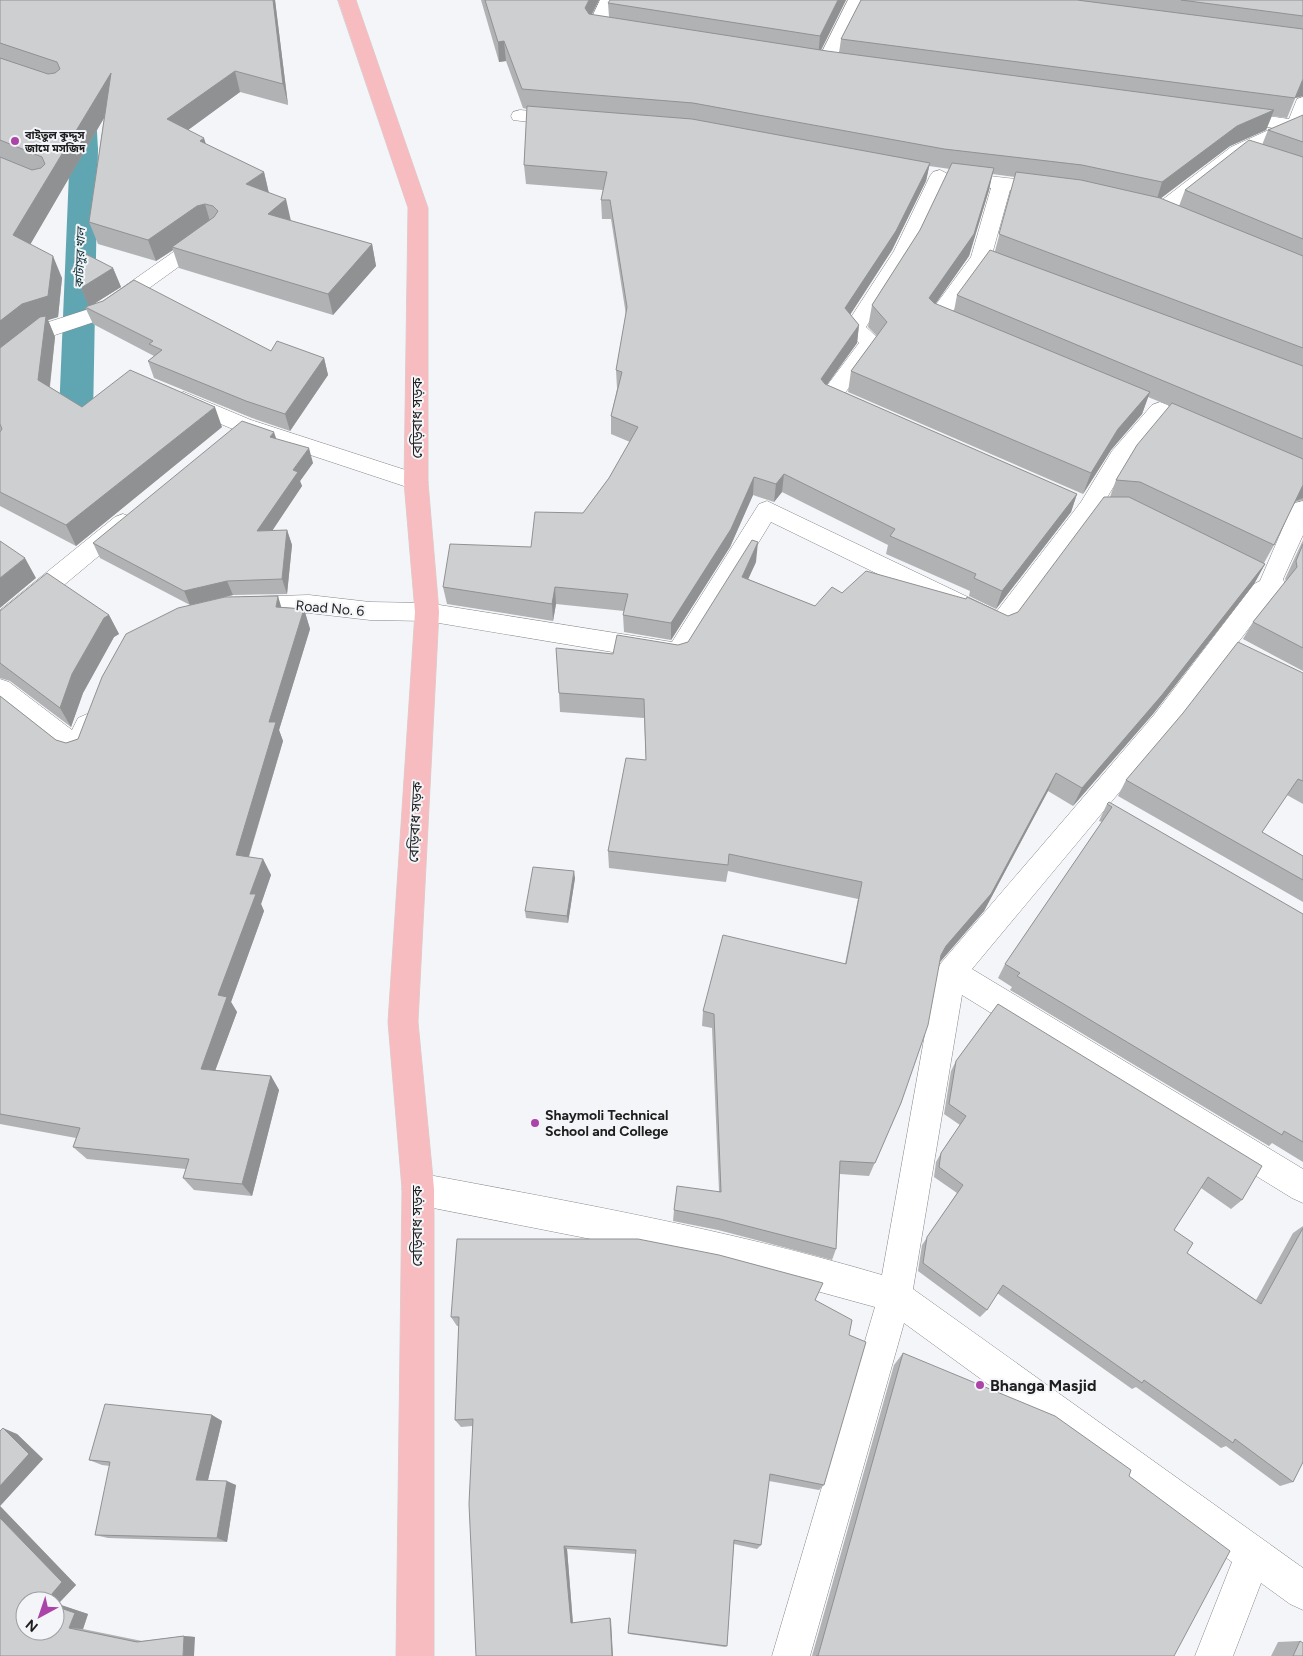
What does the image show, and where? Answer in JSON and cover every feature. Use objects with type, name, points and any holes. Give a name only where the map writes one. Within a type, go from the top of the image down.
[{"type":"highway","name":"বেড়িবাধ সড়ক","points":[[347,0],[418,208],[416,482],[426,612],[403,1022],[418,1189],[415,1656]]},
{"type":"street","points":[[609,0],[596,28],[634,34]]},
{"type":"street","points":[[825,64],[857,0]]},
{"type":"street","points":[[806,61],[845,66]]},
{"type":"street","points":[[1299,126],[1303,103]]},
{"type":"street","points":[[1217,115],[1299,126]]},
{"type":"street","points":[[520,116],[577,121]]},
{"type":"street","points":[[1196,226],[1150,209],[1238,151],[1299,126]]},
{"type":"street","points":[[1238,151],[1266,160]]},
{"type":"street","points":[[876,416],[831,396],[871,342],[855,328],[904,251],[930,174],[1067,191]]},
{"type":"street","points":[[982,336],[937,318],[990,261],[1002,184]]},
{"type":"street","points":[[0,364],[41,332],[102,312],[212,233]]},
{"type":"street","points":[[164,392],[235,432],[416,482]]},
{"type":"street","points":[[1080,504],[1160,410]]},
{"type":"street","points":[[1080,504],[1116,508]]},
{"type":"street","name":"Road No. 6","points":[[224,608],[309,604],[370,611],[426,612],[678,653],[767,510],[1001,624],[1080,504]]},
{"type":"street","points":[[791,1656],[895,1296],[951,972],[1163,722],[1235,649],[1263,591],[1273,584],[1263,575],[1303,511]]},
{"type":"street","points":[[0,624],[136,512]]},
{"type":"street","points":[[0,689],[78,749],[95,703]]},
{"type":"street","points":[[1096,800],[1122,815]]},
{"type":"street","points":[[951,972],[1303,1187]]},
{"type":"street","points":[[418,1189],[638,1231],[838,1278],[895,1296],[1303,1591]]},
{"type":"street","points":[[1214,1656],[1253,1556]]},
{"type":"building","points":[[0,0],[273,0],[283,84],[235,71],[167,119],[204,138],[200,141],[264,172],[246,184],[286,199],[268,214],[372,244],[328,294],[172,247],[214,217],[218,211],[213,206],[205,204],[197,206],[148,240],[89,222],[111,73],[13,235],[53,256],[48,296],[22,304],[0,321],[0,157],[32,170],[41,168],[45,164],[42,157],[0,140],[0,58],[48,74],[55,73],[60,69],[57,62],[0,43]]},
{"type":"building","points":[[485,0],[589,0],[585,8],[589,14],[827,51],[1274,110],[1237,126],[1162,182],[1082,165],[944,149],[693,103],[522,89],[504,41],[498,42]]},
{"type":"building","points":[[610,0],[838,0],[820,36],[608,3]]},
{"type":"building","points":[[861,0],[1077,0],[1303,29],[1303,79],[1295,98],[841,39]]},
{"type":"building","points":[[1181,0],[1303,0],[1303,16]]},
{"type":"building","points":[[527,106],[692,119],[930,163],[896,231],[845,308],[859,325],[821,379],[825,384],[1077,494],[1002,591],[974,578],[976,574],[890,536],[895,529],[784,474],[776,484],[754,477],[731,529],[671,623],[623,615],[628,594],[555,587],[552,604],[443,587],[450,544],[531,547],[535,512],[583,513],[609,478],[638,427],[611,416],[622,372],[616,370],[627,307],[610,200],[601,200],[607,172],[524,165]]},
{"type":"building","points":[[1303,115],[1303,142],[1268,130]]},
{"type":"building","points":[[1249,140],[1303,157],[1303,239],[1185,190]]},
{"type":"building","points":[[952,163],[994,168],[974,234],[929,298],[934,303],[1150,392],[1118,429],[1091,473],[851,371],[887,322],[872,305],[920,230]]},
{"type":"building","points":[[1016,172],[1081,180],[1160,198],[1303,256],[1303,348],[999,234]]},
{"type":"building","points":[[990,250],[1303,366],[1303,439],[957,295]]},
{"type":"building","points":[[86,254],[113,268],[81,288]]},
{"type":"building","points":[[134,280],[271,351],[277,341],[324,358],[285,414],[246,401],[148,361],[162,350],[149,344],[153,341],[85,307],[103,301]]},
{"type":"building","points":[[46,316],[38,380],[82,407],[130,370],[215,407],[66,525],[0,492],[0,432],[2,429],[0,424],[0,348],[40,317]]},
{"type":"building","points":[[1172,403],[1303,459],[1303,485],[1274,545],[1140,482],[1116,480],[1137,445]]},
{"type":"building","points":[[242,421],[274,432],[270,437],[309,448],[293,470],[298,472],[257,531],[287,530],[282,579],[227,581],[184,591],[93,543]]},
{"type":"building","points":[[1104,497],[1129,497],[1265,564],[1162,695],[1082,788],[1056,773],[991,894],[946,946],[941,955],[928,1025],[901,1103],[875,1163],[840,1161],[836,1249],[720,1219],[674,1210],[677,1186],[721,1192],[714,1014],[703,1011],[723,935],[846,964],[862,882],[729,854],[728,865],[608,851],[626,758],[646,760],[644,699],[559,693],[556,648],[613,654],[617,635],[678,645],[688,642],[752,540],[758,542],[742,577],[815,606],[832,587],[842,593],[866,571],[966,599],[967,597],[1008,616],[1018,612]]},
{"type":"building","points":[[0,541],[25,558],[0,578]]},
{"type":"building","points":[[1303,544],[1303,648],[1253,622],[1297,567],[1296,561]]},
{"type":"building","points":[[47,573],[109,615],[104,618],[72,674],[60,708],[0,663],[0,611]]},
{"type":"building","points":[[278,596],[276,607],[304,609],[269,722],[276,722],[236,855],[263,859],[250,894],[256,894],[218,995],[227,997],[201,1069],[271,1076],[242,1184],[183,1178],[189,1159],[73,1147],[80,1128],[0,1114],[0,696],[56,740],[66,743],[78,739],[102,677],[126,634],[178,608],[225,597]]},
{"type":"building","points":[[1238,642],[1303,673],[1303,781],[1298,779],[1262,832],[1303,856],[1303,880],[1126,780],[1183,713]]},
{"type":"building","points":[[1109,802],[1303,914],[1303,1142],[1284,1131],[1282,1135],[1017,976],[1020,973],[1005,964],[1112,807],[1107,804]]},
{"type":"building","points":[[533,867],[574,871],[567,916],[525,911]]},
{"type":"building","points":[[998,1004],[1262,1166],[1242,1200],[1208,1177],[1174,1230],[1193,1243],[1187,1253],[1261,1304],[1303,1228],[1303,1462],[1293,1482],[1235,1439],[1233,1443],[1144,1380],[1142,1383],[1003,1285],[987,1310],[923,1263],[927,1237],[963,1185],[939,1167],[941,1153],[966,1116],[949,1104],[956,1061]]},
{"type":"building","points":[[457,1239],[638,1239],[719,1255],[823,1283],[815,1300],[852,1320],[849,1335],[866,1342],[824,1485],[770,1474],[761,1545],[734,1540],[727,1646],[628,1633],[636,1550],[564,1546],[571,1623],[610,1618],[612,1656],[476,1656],[469,1504],[473,1419],[455,1420],[459,1317],[451,1317]]},
{"type":"building","points":[[903,1353],[1055,1416],[1131,1470],[1129,1476],[1230,1551],[1174,1656],[818,1656]]},
{"type":"building","points":[[105,1404],[212,1415],[196,1480],[227,1481],[217,1538],[95,1535],[110,1462],[89,1460]]},
{"type":"building","points":[[3,1428],[29,1454],[0,1486],[0,1431]]},
{"type":"building","points":[[0,1518],[62,1582],[54,1591],[15,1591],[15,1641],[65,1641],[65,1610],[75,1613],[69,1628],[137,1642],[184,1636],[183,1656],[0,1656]]},
{"type":"building","points":[[1300,1641],[1303,1643],[1303,1656],[1293,1656]]},
{"type":"waterway","name":"কাটাসুর খাল","points":[[0,480],[76,417],[84,149],[76,0]]},
{"type":"place","name":"বাইতুল কুদ্দুস জামে মসজিদ","points":[[15,141]]},
{"type":"place","name":"Shaymoli Technical School and College","points":[[535,1123]]},
{"type":"place","name":"Bhanga Masjid","points":[[980,1385]]}]
